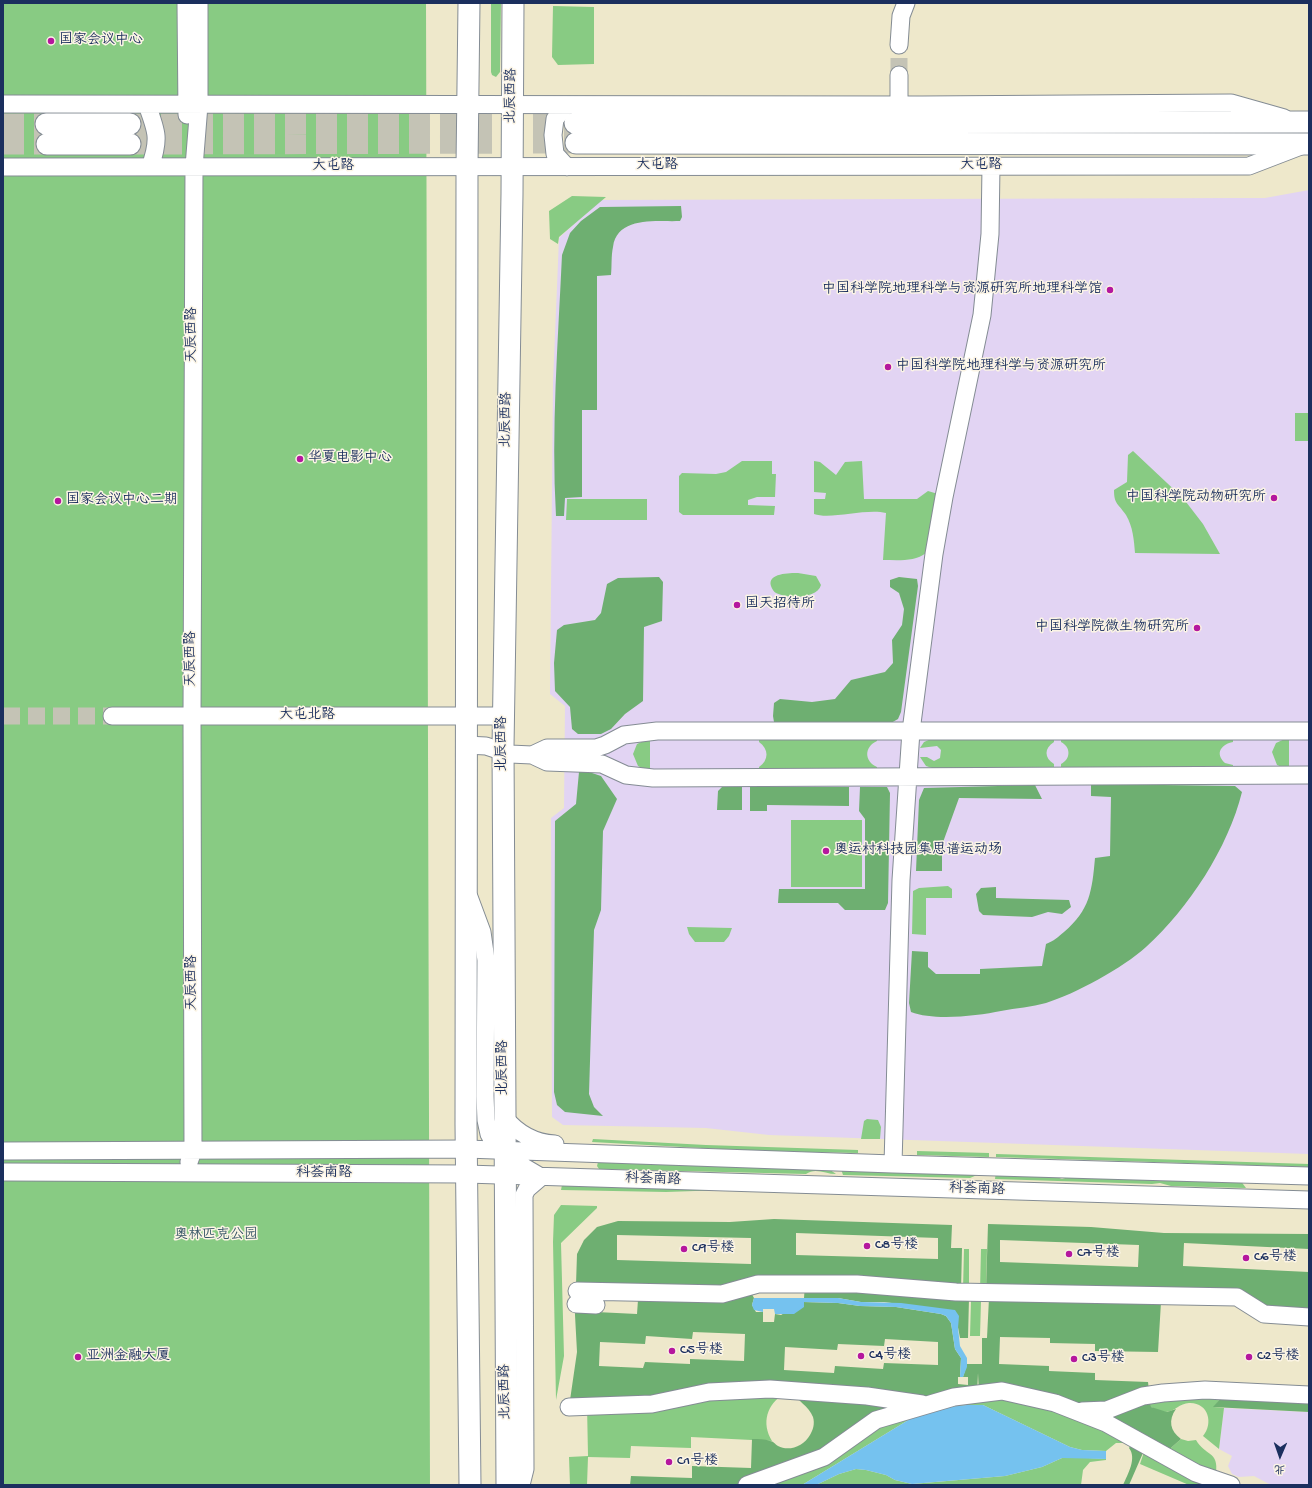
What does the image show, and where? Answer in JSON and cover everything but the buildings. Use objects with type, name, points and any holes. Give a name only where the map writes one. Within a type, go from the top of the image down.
[{"type":"main road","points":[[469,3],[467,166],[466,1174],[470,1485]]},
{"type":"main road","name":"北辰西路","points":[[507,1485],[504,1223],[502,751],[512,166],[511,104],[513,3]]},
{"type":"main road","name":"大屯路","points":[[573,124],[1303,122]]},
{"type":"main road","name":"大屯路","points":[[573,124],[1308,144]]},
{"type":"main road","points":[[47,134],[130,134]]},
{"type":"street","name":"天辰西路","points":[[184,1174],[193,1151],[192,716],[194,167],[193,105],[186,3]]},
{"type":"street","name":"天辰西路","points":[[193,105],[199,3]]},
{"type":"street","points":[[899,44],[901,16],[906,3]]},
{"type":"street","points":[[899,75],[899,105]]},
{"type":"street","name":"大屯路","points":[[3,104],[511,104],[573,124],[899,105],[1231,103],[1303,122]]},
{"type":"street","points":[[147,105],[157,129],[157,148],[150,167]]},
{"type":"street","points":[[567,166],[555,154],[555,119],[573,124]]},
{"type":"street","name":"大屯路","points":[[3,167],[1249,166],[1308,144]]},
{"type":"street","points":[[892,1164],[901,880],[911,731],[934,554],[944,497],[982,315],[990,234],[991,166]]},
{"type":"street","name":"大屯北路","points":[[112,716],[503,716]]},
{"type":"street","points":[[532,755],[547,748],[596,748],[624,736],[657,731],[1309,731]]},
{"type":"street","points":[[616,772],[613,754],[617,739]]},
{"type":"street","points":[[466,746],[486,746],[510,754],[532,755],[547,762],[602,764],[616,772],[652,778],[907,776],[1309,776]]},
{"type":"street","points":[[466,886],[482,932],[486,960],[485,1102],[486,1120],[489,1134],[495,1145],[524,1167],[541,1177],[527,1189],[524,1194],[525,1470],[521,1485]]},
{"type":"street","points":[[504,1117],[511,1126],[522,1134],[546,1144],[684,1150],[718,1158]]},
{"type":"street","points":[[442,1148],[483,1161],[492,1171],[497,1186],[504,1223]]},
{"type":"street","name":"科荟南路","points":[[3,1151],[445,1149],[442,1148],[892,1164],[1309,1176]]},
{"type":"street","name":"天辰西路","points":[[193,1151],[203,1174]]},
{"type":"street","points":[[594,1154],[588,1159],[587,1166],[594,1179]]},
{"type":"street","name":"科荟南路","points":[[3,1172],[184,1174],[466,1174],[1309,1200]]},
{"type":"street","points":[[1234,1198],[1265,1191],[1309,1187]]},
{"type":"street","points":[[596,1305],[576,1298],[722,1294],[758,1284],[857,1284],[956,1292],[1237,1297],[1264,1314],[1309,1317]]},
{"type":"street","points":[[569,1407],[652,1404],[709,1392],[770,1389],[868,1396],[928,1405]]},
{"type":"street","points":[[1076,1411],[1106,1410],[1143,1396],[1205,1390],[1309,1395]]},
{"type":"street","points":[[747,1485],[824,1457],[876,1420],[954,1397],[1002,1392],[1055,1403],[1106,1423],[1196,1473],[1231,1485]]},
{"type":"shaded area","points":[[1309,190],[1309,1154],[769,1135],[706,1128],[563,1125],[552,1117],[551,818],[564,808],[565,706],[550,694],[553,383],[559,238],[600,200],[1265,198]]},
{"type":"shaded area","points":[[1224,1408],[1309,1412],[1309,1485],[1271,1485],[1254,1476],[1239,1477],[1232,1474],[1228,1466],[1232,1456],[1219,1449]]},
{"type":"green space","name":"奥林匹克公园","points":[[3,3],[426,3],[430,1485],[3,1485]]},
{"type":"green space","points":[[491,3],[501,3],[500,72],[496,77],[492,75],[491,72]]},
{"type":"green space","points":[[553,6],[594,7],[594,64],[558,65],[552,57]]},
{"type":"green space","points":[[572,196],[606,197],[559,237],[558,244],[550,239],[549,211]]},
{"type":"green space","points":[[681,206],[682,217],[680,221],[650,221],[630,225],[622,230],[616,237],[613,247],[611,275],[597,276],[597,410],[582,410],[582,497],[565,498],[564,516],[556,516],[554,451],[557,353],[562,255],[570,233],[581,221],[600,207]]},
{"type":"green space","points":[[1295,413],[1309,413],[1309,441],[1295,441]]},
{"type":"green space","points":[[1133,451],[1183,498],[1203,524],[1220,554],[1135,553],[1132,529],[1126,515],[1116,502],[1114,495],[1114,490],[1127,482],[1128,455]]},
{"type":"green space","points":[[742,461],[772,461],[772,474],[776,474],[775,497],[757,497],[748,500],[748,505],[775,506],[774,515],[683,515],[679,512],[679,476],[682,473],[716,474],[726,472]]},
{"type":"green space","points":[[814,461],[820,462],[836,475],[845,462],[862,461],[864,499],[917,499],[928,491],[938,494],[926,553],[917,558],[911,559],[883,560],[886,513],[869,512],[830,516],[814,514],[814,499],[825,499],[826,493],[814,492]]},
{"type":"green space","points":[[567,499],[647,499],[647,520],[566,520]]},
{"type":"green space","points":[[798,573],[816,576],[821,585],[818,590],[808,595],[794,597],[781,595],[773,590],[771,586],[772,578],[785,574]]},
{"type":"green space","points":[[659,577],[663,582],[662,621],[644,627],[643,701],[625,714],[611,729],[601,734],[578,734],[572,729],[570,707],[555,691],[554,663],[557,630],[564,625],[595,620],[601,613],[607,584],[618,578]]},
{"type":"green space","points":[[899,577],[917,579],[918,586],[901,712],[898,719],[891,723],[774,722],[774,703],[780,699],[812,702],[835,699],[851,680],[885,672],[893,663],[892,640],[902,625],[904,609],[899,593],[890,587],[890,580]]},
{"type":"green space","points":[[1289,737],[1289,770],[1277,765],[1272,752],[1276,743]]},
{"type":"green space","points":[[650,738],[650,772],[638,766],[633,754],[637,744]]},
{"type":"green space","points":[[759,738],[877,738],[877,741],[870,747],[867,754],[870,761],[877,767],[877,770],[759,770],[759,767],[765,761],[766,751],[759,742]]},
{"type":"green space","points":[[1054,738],[1054,742],[1048,747],[1046,753],[1048,759],[1054,764],[1054,768],[935,769],[926,766],[920,757],[927,757],[934,761],[940,758],[941,750],[937,746],[920,748],[924,742],[931,739]]},
{"type":"green space","points":[[1061,738],[1233,738],[1233,742],[1223,747],[1220,752],[1220,756],[1225,763],[1233,765],[1233,768],[1061,768],[1061,764],[1067,759],[1068,750],[1067,747],[1061,742]]},
{"type":"green space","points":[[586,771],[601,776],[617,799],[603,831],[601,910],[594,930],[589,1094],[594,1107],[603,1116],[565,1112],[557,1105],[554,1092],[555,821],[576,804],[579,772]]},
{"type":"green space","points":[[1091,784],[1235,786],[1242,792],[1236,813],[1217,855],[1192,896],[1146,947],[1112,972],[1058,999],[1041,1004],[980,1015],[956,1017],[920,1015],[911,1012],[909,1003],[912,951],[928,952],[928,967],[936,974],[980,974],[980,969],[1042,966],[1046,944],[1056,939],[1073,924],[1084,908],[1091,890],[1095,858],[1110,856],[1111,797],[1091,796]]},
{"type":"green space","points":[[1035,785],[1042,799],[959,798],[942,845],[942,871],[916,871],[919,800],[924,788]]},
{"type":"green space","points":[[723,786],[742,786],[742,810],[717,810],[718,791]]},
{"type":"green space","points":[[750,787],[849,787],[849,806],[767,805],[767,811],[750,811]]},
{"type":"green space","points":[[860,787],[887,787],[890,793],[888,903],[885,910],[845,910],[838,903],[778,903],[779,889],[865,889],[865,819],[859,811]]},
{"type":"green space","name":"奥运村科技园集思谱运动场","points":[[791,820],[862,820],[862,887],[791,887]]},
{"type":"green space","points":[[948,886],[952,889],[952,898],[926,898],[926,935],[912,934],[913,891],[919,888]]},
{"type":"green space","points":[[996,887],[996,898],[1069,900],[1071,907],[1062,914],[1048,912],[1032,917],[983,915],[979,911],[976,894],[981,888]]},
{"type":"green space","points":[[687,927],[732,928],[729,936],[724,942],[695,942],[689,934]]},
{"type":"green space","points":[[867,1119],[878,1120],[881,1127],[880,1139],[861,1139],[864,1121]]},
{"type":"green space","points":[[593,1139],[706,1145],[858,1150],[858,1153],[757,1151],[592,1142]]},
{"type":"green space","points":[[917,1151],[989,1153],[989,1157],[917,1155]]},
{"type":"green space","points":[[996,1154],[1309,1164],[1309,1167],[996,1157]]},
{"type":"green space","points":[[598,1162],[826,1167],[836,1174],[817,1171],[806,1174],[599,1169],[597,1166]]},
{"type":"green space","points":[[840,1166],[977,1175],[970,1178],[843,1175]]},
{"type":"green space","points":[[996,1171],[1054,1176],[1062,1179],[1072,1176],[1240,1180],[1246,1188],[1171,1186],[1160,1183],[995,1179]]},
{"type":"green space","points":[[562,1185],[724,1190],[666,1192],[561,1190]]},
{"type":"green space","points":[[561,1205],[597,1206],[597,1208],[561,1243],[564,1356],[556,1400],[553,1242],[554,1215]]},
{"type":"green space","points":[[774,1219],[952,1225],[951,1248],[962,1248],[961,1291],[969,1298],[968,1338],[960,1338],[955,1311],[884,1302],[861,1302],[838,1298],[804,1298],[805,1284],[748,1287],[754,1298],[752,1305],[756,1312],[763,1312],[763,1322],[774,1322],[775,1314],[781,1315],[803,1302],[896,1307],[946,1316],[951,1323],[955,1349],[961,1358],[958,1384],[968,1385],[968,1377],[963,1377],[967,1364],[982,1364],[982,1338],[987,1338],[989,1298],[1161,1302],[1158,1352],[1095,1351],[1095,1344],[1050,1343],[1050,1338],[1000,1337],[999,1364],[1049,1366],[1049,1371],[1095,1373],[1095,1380],[1148,1382],[1151,1407],[1167,1412],[1176,1409],[1173,1413],[1171,1425],[1174,1432],[1181,1439],[1163,1455],[1146,1446],[1129,1485],[1123,1485],[1132,1461],[1129,1448],[1135,1439],[1106,1423],[979,1394],[978,1373],[977,1395],[876,1420],[824,1457],[747,1485],[630,1485],[631,1476],[692,1478],[692,1466],[751,1468],[752,1439],[766,1440],[782,1448],[791,1448],[804,1442],[812,1431],[814,1422],[811,1413],[792,1391],[569,1407],[577,1352],[575,1315],[577,1254],[584,1240],[597,1227],[618,1221],[730,1222]],"holes":[[[796,1233],[938,1238],[938,1259],[796,1255]],[[617,1235],[751,1238],[751,1264],[617,1260]],[[597,1298],[638,1300],[637,1314],[596,1312]],[[693,1332],[745,1334],[744,1361],[690,1359],[690,1364],[645,1362],[643,1368],[599,1366],[600,1342],[645,1344],[646,1336],[692,1339]],[[885,1339],[938,1342],[938,1365],[884,1363],[883,1369],[835,1366],[834,1373],[784,1370],[785,1347],[837,1350],[838,1344],[884,1346]]]},
{"type":"green space","points":[[988,1224],[1091,1227],[1164,1233],[1309,1234],[1309,1249],[1184,1243],[1183,1266],[1309,1272],[1309,1317],[1247,1303],[986,1291]],"holes":[[[1000,1240],[1139,1245],[1138,1267],[1000,1262]]]},
{"type":"green space","points":[[964,1249],[969,1249],[969,1290],[963,1290]]},
{"type":"green space","points":[[981,1249],[987,1249],[986,1291],[980,1291]]},
{"type":"green space","points":[[971,1301],[981,1301],[980,1336],[970,1336]]},
{"type":"green space","points":[[1002,1391],[1055,1403],[1127,1443],[1116,1443],[1106,1451],[1082,1450],[1070,1447],[983,1405],[947,1407],[910,1419],[802,1485],[747,1485],[876,1420]]},
{"type":"green space","points":[[784,1394],[773,1403],[766,1421],[772,1441],[691,1437],[691,1448],[631,1446],[630,1458],[588,1457],[587,1485],[570,1485],[569,1457],[588,1456],[587,1405]]},
{"type":"green space","points":[[1149,1395],[1220,1399],[1214,1407],[1224,1408],[1219,1449],[1203,1436],[1208,1425],[1208,1420],[1205,1410],[1201,1406],[1186,1403],[1172,1411],[1162,1412],[1151,1407]]},
{"type":"green space","points":[[1309,1395],[1309,1412],[1213,1407],[1220,1399]]},
{"type":"green space","points":[[1181,1439],[1188,1441],[1196,1440],[1203,1449],[1213,1457],[1216,1466],[1216,1473],[1231,1485],[1189,1485],[1140,1464],[1146,1446],[1163,1455]]},
{"type":"green space","points":[[1071,1457],[1106,1460],[1090,1462],[1083,1470],[1081,1485],[816,1485],[839,1474],[856,1469],[886,1475],[895,1480],[912,1484],[1005,1476],[1042,1467],[1062,1458]]},
{"type":"water","points":[[754,1298],[838,1298],[861,1302],[901,1303],[955,1310],[959,1316],[958,1328],[960,1346],[967,1358],[967,1367],[963,1377],[960,1377],[961,1358],[955,1349],[951,1323],[946,1316],[941,1314],[896,1307],[804,1302],[804,1307],[794,1314],[775,1314],[774,1309],[763,1309],[763,1312],[754,1310],[752,1305]]},
{"type":"water","points":[[983,1405],[1070,1447],[1082,1450],[1106,1451],[1106,1459],[1062,1458],[1042,1467],[1005,1476],[912,1484],[895,1480],[886,1475],[856,1469],[839,1474],[816,1485],[802,1485],[910,1419],[947,1407]]},
{"type":"tunnel","points":[[899,45],[899,75]]},
{"type":"tunnel","points":[[130,124],[574,123]]},
{"type":"tunnel","points":[[3,124],[46,124]]},
{"type":"tunnel","points":[[130,144],[576,143]]},
{"type":"tunnel","points":[[3,144],[47,144]]},
{"type":"tunnel","points":[[3,716],[112,716]]},
{"type":"place","name":"国家会议中心","points":[[51,41]]},
{"type":"place","name":"中国科学院地理科学与资源研究所地理科学馆","points":[[1110,290]]},
{"type":"place","name":"中国科学院地理科学与资源研究所","points":[[888,367]]},
{"type":"place","name":"华夏电影中心","points":[[300,459]]},
{"type":"place","name":"中国科学院动物研究所","points":[[1274,498]]},
{"type":"place","name":"国家会议中心二期","points":[[58,501]]},
{"type":"place","name":"国天招待所","points":[[737,605]]},
{"type":"place","name":"中国科学院微生物研究所","points":[[1197,628]]},
{"type":"place","name":"奥运村科技园集思谱运动场","points":[[826,851]]},
{"type":"place","name":"C8号楼","points":[[867,1246]]},
{"type":"place","name":"C9号楼","points":[[684,1249]]},
{"type":"place","name":"C7号楼","points":[[1069,1254]]},
{"type":"place","name":"C6号楼","points":[[1246,1258]]},
{"type":"place","name":"C5号楼","points":[[672,1351]]},
{"type":"place","name":"C4号楼","points":[[861,1356]]},
{"type":"place","name":"亚洲金融大厦","points":[[78,1357]]},
{"type":"place","name":"C2号楼","points":[[1249,1357]]},
{"type":"place","name":"C3号楼","points":[[1074,1359]]},
{"type":"place","name":"C1号楼","points":[[669,1462]]}]
